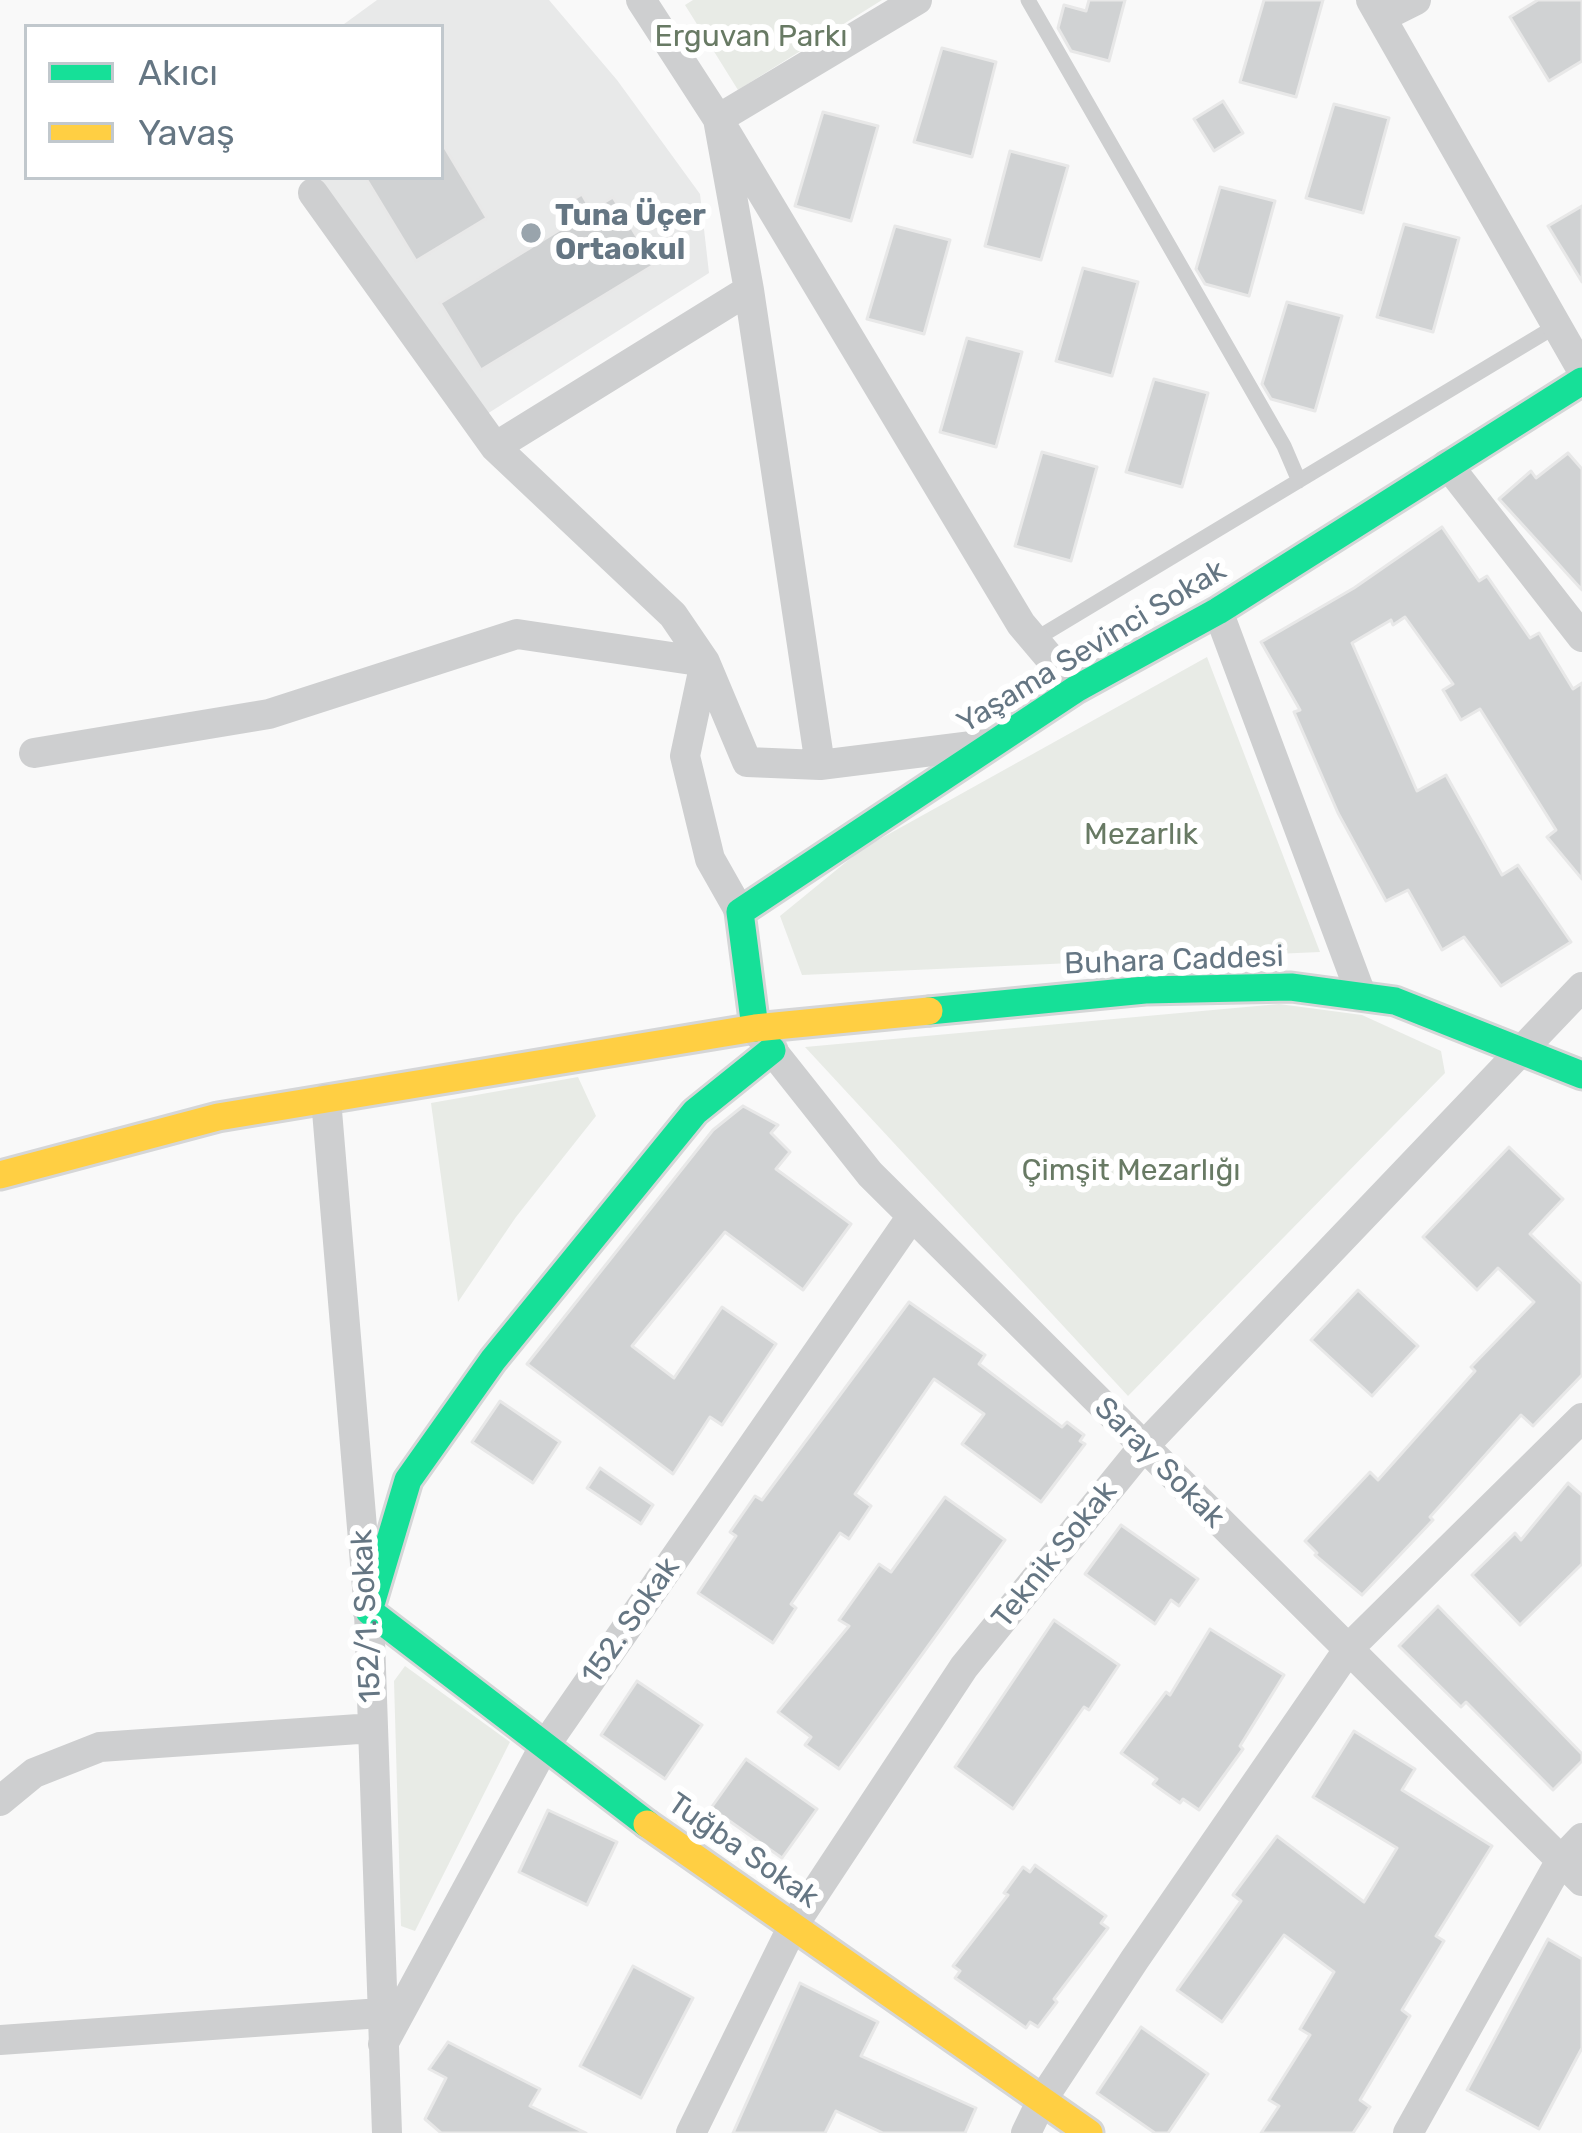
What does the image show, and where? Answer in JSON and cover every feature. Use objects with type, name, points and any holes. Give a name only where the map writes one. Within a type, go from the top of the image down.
[{"type":"street","points":[[718,119],[917,0]]},
{"type":"street","points":[[1416,0],[1377,9],[1582,370]]},
{"type":"street","points":[[645,2],[1021,624],[1076,689]]},
{"type":"street","points":[[718,119],[749,290],[820,765]]},
{"type":"street","points":[[313,193],[495,447],[673,615],[705,662],[747,762],[820,765],[994,743]]},
{"type":"street","points":[[495,447],[749,290]]},
{"type":"street","name":"Yaşama Sevinci Sokak","points":[[740,912],[1076,689],[1218,611],[1582,381]]},
{"type":"street","points":[[1447,464],[1582,637]]},
{"type":"street","points":[[1218,611],[1362,997]]},
{"type":"street","points":[[34,753],[269,714],[518,634],[705,662]]},
{"type":"street","points":[[370,1611],[408,1480],[493,1360],[695,1112],[764,1039],[740,912],[710,859],[685,756],[705,662]]},
{"type":"street","name":"Buhara Caddesi","points":[[0,1175],[218,1118],[326,1100],[1145,990],[1291,987],[1395,1001],[1582,1075]]},
{"type":"street","name":"Teknik Sokak","points":[[691,2133],[793,1926],[964,1667],[1143,1447],[1582,987]]},
{"type":"street","name":"Saray Sokak","points":[[764,1039],[870,1174],[1268,1573],[1575,1860]]},
{"type":"street","name":"152/1. Sokak","points":[[326,1100],[370,1611],[388,2133]]},
{"type":"street","name":"152. Sokak","points":[[383,2045],[544,1747],[912,1216]]},
{"type":"street","points":[[1026,2133],[1042,2100],[1350,1647],[1582,1418]]},
{"type":"street","name":"Tuğba Sokak","points":[[370,1611],[605,1795],[1089,2133]]},
{"type":"street","points":[[0,1801],[34,1773],[100,1747],[373,1728]]},
{"type":"street","points":[[1408,2133],[1575,1860]]},
{"type":"street","points":[[0,2040],[381,2013]]},
{"type":"lane","points":[[1028,0],[1284,446],[1299,481]]},
{"type":"lane","points":[[1034,640],[1556,326]]},
{"type":"shaded area","name":"Tuna Üçer Ortaokul","points":[[377,0],[549,0],[617,80],[700,194],[709,273],[487,414],[319,180],[444,180],[444,24],[344,24]]},
{"type":"green space","name":"Erguvan Parkı","points":[[693,0],[882,0],[738,90],[685,5]]},
{"type":"green space","name":"Mezarlık","points":[[1207,657],[1320,952],[802,975],[780,916],[862,849]]},
{"type":"green space","name":"Çimşit Mezarlığı","points":[[1279,1004],[1362,1015],[1441,1051],[1445,1073],[1128,1396],[805,1047]]},
{"type":"green space","points":[[578,1077],[596,1116],[516,1217],[458,1302],[431,1103]]},
{"type":"green space","points":[[405,1666],[510,1742],[415,1931],[401,1926],[394,1681]]},
{"type":"building","points":[[1089,0],[1125,0],[1109,61],[1071,51],[1058,28],[1064,5],[1086,11]]},
{"type":"building","points":[[1264,0],[1323,0],[1296,97],[1240,82]]},
{"type":"building","points":[[1538,0],[1582,0],[1582,61],[1549,81],[1510,17]]},
{"type":"building","points":[[942,48],[996,62],[972,157],[914,142]]},
{"type":"building","points":[[1223,101],[1243,133],[1214,151],[1194,119]]},
{"type":"building","points":[[1334,104],[1389,118],[1363,213],[1306,198]]},
{"type":"building","points":[[823,112],[878,126],[851,221],[795,206]]},
{"type":"building","points":[[444,146],[487,218],[416,261],[367,180],[444,180]]},
{"type":"building","points":[[1010,151],[1068,166],[1041,260],[985,246]]},
{"type":"building","points":[[1220,187],[1275,201],[1249,296],[1205,284],[1196,269]]},
{"type":"building","points":[[582,194],[591,210],[613,197],[654,265],[481,370],[440,303],[564,227],[554,211]]},
{"type":"building","points":[[1582,206],[1582,282],[1548,226]]},
{"type":"building","points":[[1404,224],[1459,238],[1433,332],[1377,317]]},
{"type":"building","points":[[895,226],[950,240],[924,334],[867,319]]},
{"type":"building","points":[[1083,268],[1138,282],[1112,376],[1056,361]]},
{"type":"building","points":[[1287,302],[1342,316],[1315,411],[1271,399],[1262,384]]},
{"type":"building","points":[[967,338],[1022,352],[996,447],[940,432]]},
{"type":"building","points":[[1154,379],[1208,393],[1182,487],[1126,472]]},
{"type":"building","points":[[1042,452],[1097,467],[1071,561],[1015,546]]},
{"type":"building","points":[[1568,453],[1582,469],[1582,590],[1499,499],[1531,471],[1536,478]]},
{"type":"building","points":[[1442,527],[1479,581],[1487,576],[1530,638],[1539,633],[1573,689],[1582,683],[1582,879],[1547,837],[1556,830],[1480,709],[1461,720],[1443,690],[1453,684],[1405,617],[1352,643],[1417,791],[1446,775],[1502,875],[1518,865],[1571,942],[1501,986],[1464,937],[1442,950],[1408,890],[1386,901],[1338,813],[1294,712],[1300,710],[1261,642],[1354,588]]},
{"type":"building","points":[[743,1106],[778,1125],[771,1133],[790,1152],[776,1169],[851,1224],[803,1290],[725,1232],[632,1346],[674,1378],[722,1307],[776,1344],[722,1425],[710,1417],[673,1474],[527,1364],[713,1130]]},
{"type":"building","points":[[1509,1147],[1563,1199],[1530,1234],[1582,1284],[1582,1375],[1533,1426],[1521,1415],[1362,1595],[1305,1541],[1370,1472],[1378,1480],[1475,1371],[1471,1367],[1534,1302],[1498,1268],[1477,1290],[1423,1237]]},
{"type":"building","points":[[1358,1290],[1418,1346],[1372,1396],[1311,1340]]},
{"type":"building","points":[[909,1302],[985,1355],[979,1364],[1062,1427],[1067,1422],[1084,1435],[1080,1441],[1085,1444],[1041,1502],[962,1444],[984,1414],[934,1379],[855,1494],[871,1506],[849,1539],[840,1533],[791,1604],[796,1608],[773,1643],[698,1593],[736,1536],[730,1532],[755,1496],[762,1500]]},
{"type":"building","points":[[500,1401],[560,1442],[533,1483],[472,1442]]},
{"type":"building","points":[[600,1468],[653,1505],[641,1524],[587,1488]]},
{"type":"building","points":[[1568,1483],[1582,1495],[1582,1564],[1520,1625],[1472,1575],[1515,1533],[1521,1540]]},
{"type":"building","points":[[945,1497],[1005,1540],[839,1769],[805,1745],[811,1737],[778,1712],[849,1626],[839,1620],[879,1564],[891,1572]]},
{"type":"building","points":[[1121,1525],[1198,1579],[1179,1606],[1171,1600],[1155,1624],[1085,1574]]},
{"type":"building","points":[[1438,1606],[1582,1754],[1582,1761],[1553,1790],[1466,1702],[1461,1707],[1399,1646]]},
{"type":"building","points":[[1054,1620],[1119,1665],[1013,1809],[955,1767]]},
{"type":"building","points":[[1210,1629],[1284,1675],[1240,1746],[1243,1749],[1199,1810],[1153,1784],[1157,1779],[1121,1753],[1166,1692],[1170,1695]]},
{"type":"building","points":[[637,1681],[702,1725],[665,1779],[601,1735]]},
{"type":"building","points":[[1354,1731],[1415,1769],[1402,1790],[1492,1846],[1436,1936],[1444,1941],[1402,2010],[1410,2016],[1360,2100],[1370,2107],[1353,2133],[1261,2133],[1279,2106],[1269,2100],[1310,2035],[1300,2029],[1334,1972],[1284,1935],[1222,2022],[1177,1990],[1241,1901],[1233,1895],[1277,1836],[1364,1902],[1397,1848],[1313,1797]]},
{"type":"building","points":[[746,1759],[817,1809],[782,1858],[711,1808]]},
{"type":"building","points":[[548,1810],[617,1842],[587,1905],[519,1872]]},
{"type":"building","points":[[1035,1865],[1106,1916],[1101,1923],[1108,1928],[1038,2027],[1030,2022],[1026,2028],[955,1978],[960,1971],[953,1966],[1008,1895],[1004,1893],[1023,1867],[1030,1872]]},
{"type":"building","points":[[1548,1939],[1582,1959],[1582,2048],[1539,2129],[1467,2090]]},
{"type":"building","points":[[633,1966],[693,1998],[641,2098],[580,2066]]},
{"type":"building","points":[[800,1983],[878,2022],[861,2056],[976,2108],[965,2133],[883,2133],[836,2111],[825,2133],[733,2133]]},
{"type":"building","points":[[1141,2027],[1208,2074],[1168,2133],[1155,2133],[1097,2093]]},
{"type":"building","points":[[448,2042],[540,2089],[530,2106],[586,2133],[441,2133],[425,2119],[446,2078],[429,2069]]},
{"type":"traffic: fast","points":[[755,1028],[740,912],[1076,689],[1218,611],[1582,381]]},
{"type":"traffic: fast","points":[[929,1011],[1145,990],[1291,987],[1395,1001],[1582,1075]]},
{"type":"traffic: fast","points":[[647,1824],[369,1611],[408,1480],[493,1360],[695,1112],[772,1050]]},
{"type":"traffic: slow","points":[[0,1175],[218,1117],[755,1028],[929,1011]]},
{"type":"traffic: slow","points":[[647,1824],[1089,2133]]},
{"type":"place","name":"Tuna Üçer Ortaokul","points":[[531,233]]}]
